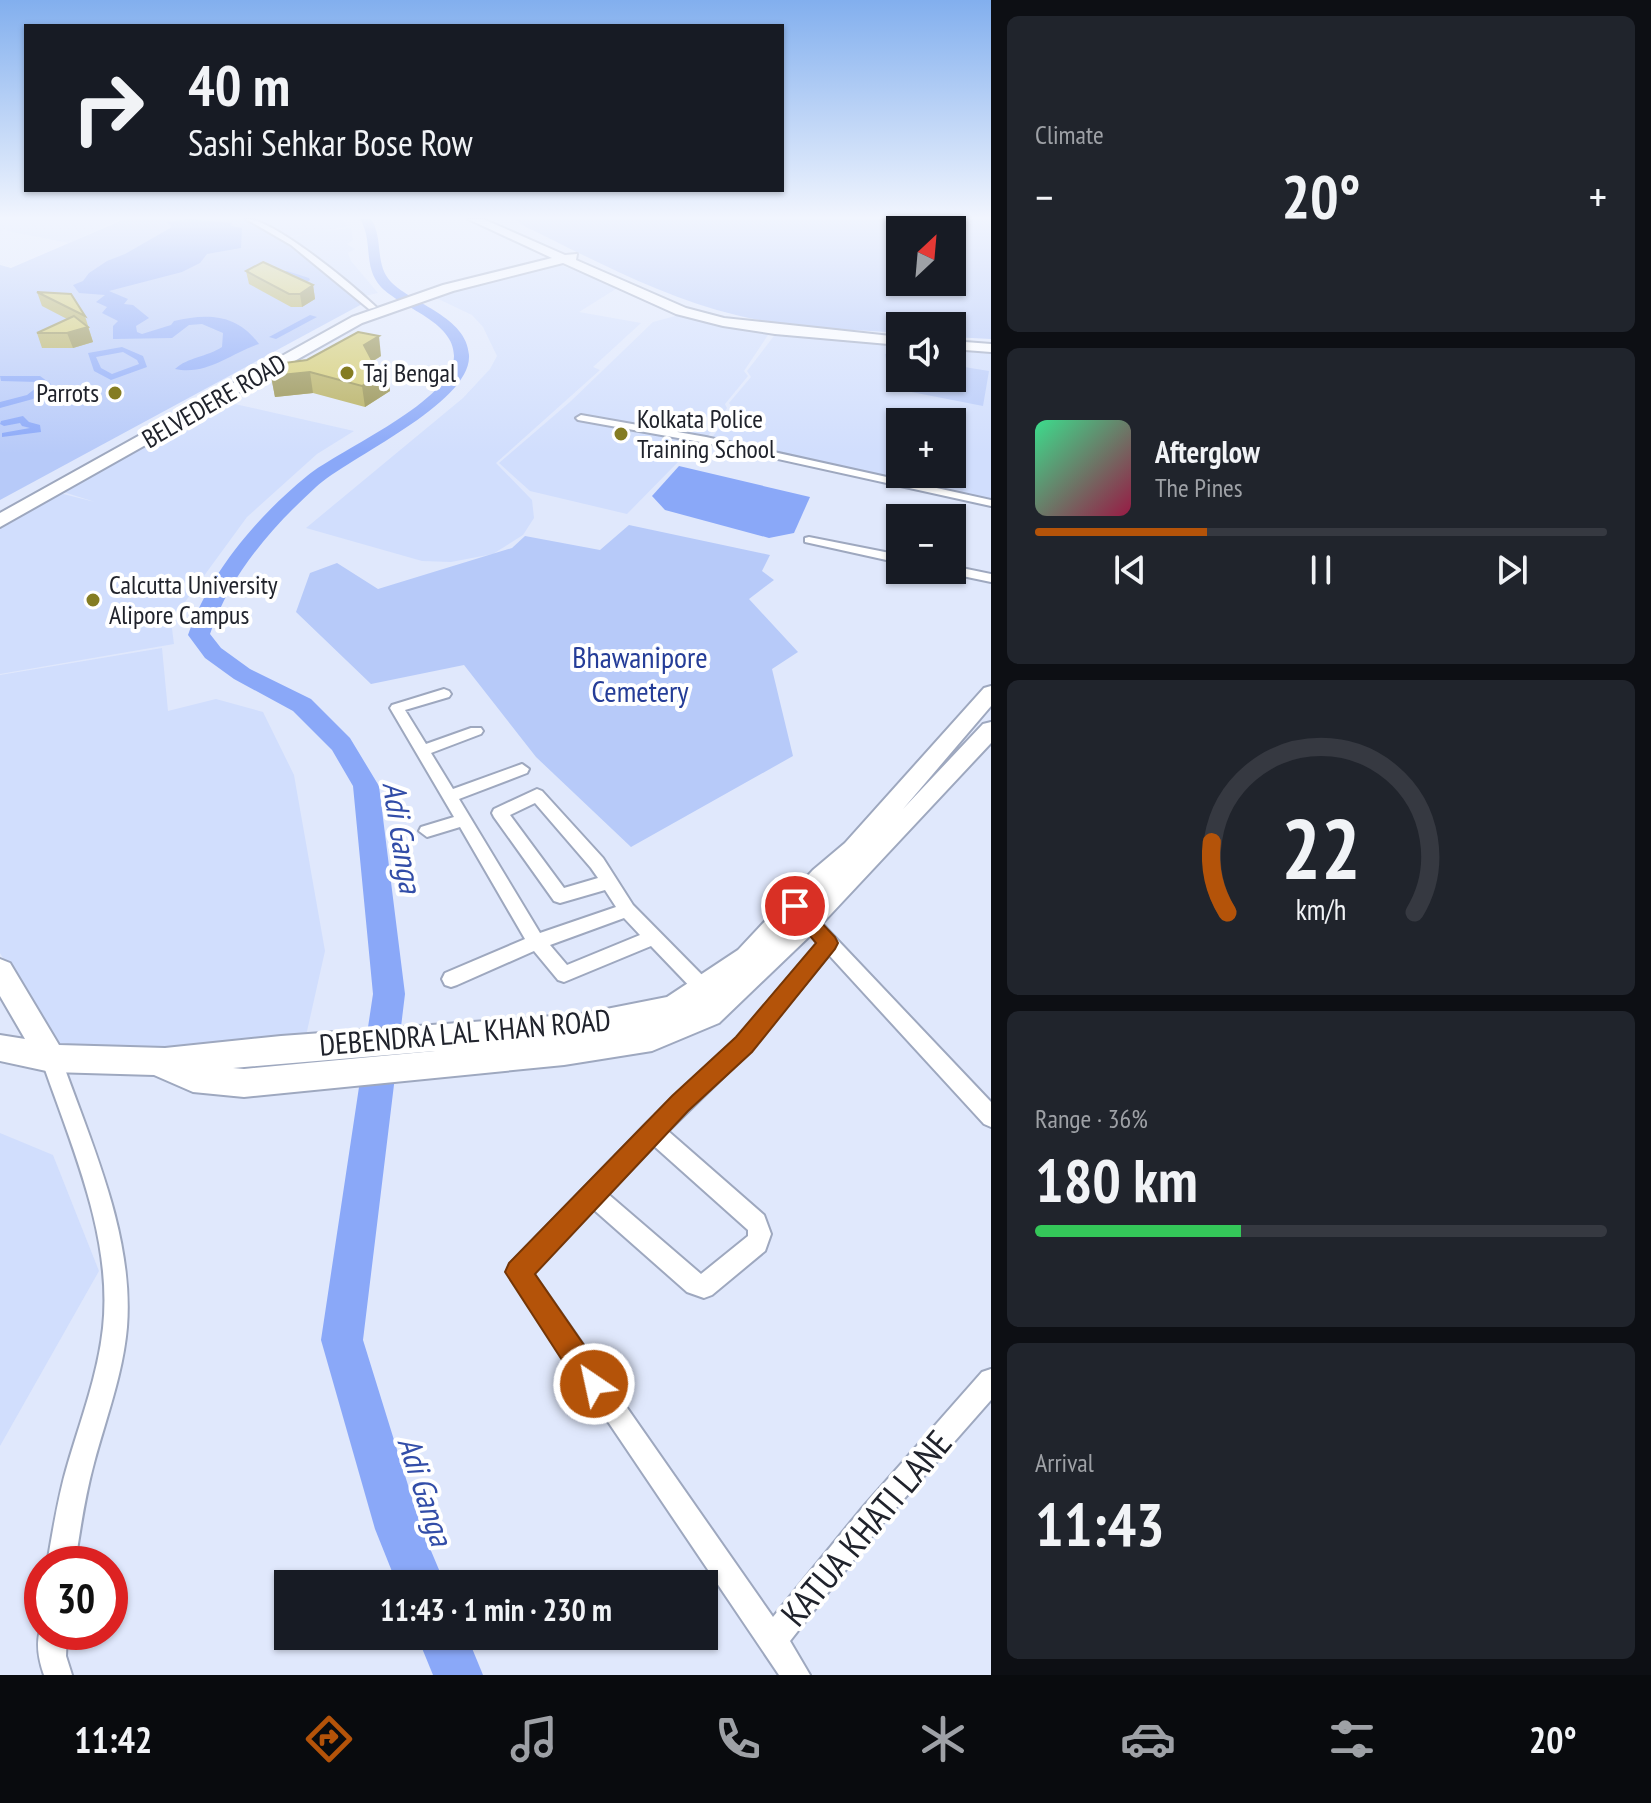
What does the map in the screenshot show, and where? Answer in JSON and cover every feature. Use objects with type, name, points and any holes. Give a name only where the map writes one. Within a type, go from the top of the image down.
[{"type":"highway","name":"BELVEDERE ROAD","points":[[0,517],[384,305],[409,297]]},
{"type":"highway","points":[[651,297],[681,311],[723,322],[886,337]]},
{"type":"highway","points":[[966,340],[991,342]]},
{"type":"highway","points":[[966,346],[991,348]]},
{"type":"main road","name":"DEBENDRA LAL KHAN ROAD","points":[[0,1048],[51,1058],[156,1062],[281,1049],[581,1027],[673,1008],[747,958],[801,914],[991,693]]},
{"type":"main road","points":[[156,1062],[193,1078],[244,1083],[564,1052],[652,1038],[709,1014],[801,914],[952,774],[991,729]]},
{"type":"main road","points":[[0,971],[51,1058]]},
{"type":"street","points":[[372,297],[384,305]]},
{"type":"street","points":[[581,418],[706,440],[991,503]]},
{"type":"street","points":[[809,540],[886,556]]},
{"type":"street","points":[[966,573],[991,578]]},
{"type":"street","points":[[444,694],[397,708],[537,942],[564,974],[653,937]]},
{"type":"street","points":[[424,750],[476,731]]},
{"type":"street","points":[[450,796],[522,769]]},
{"type":"street","points":[[609,882],[560,896],[500,813],[537,795],[597,863],[627,910],[703,988]]},
{"type":"street","points":[[427,831],[464,820]]},
{"type":"street","points":[[451,979],[537,942],[627,910]]},
{"type":"street","points":[[801,914],[991,1117]]},
{"type":"street","points":[[796,1675],[518,1272],[653,1131],[744,1044],[828,943]]},
{"type":"street","points":[[51,1058],[96,1189],[111,1252],[117,1309],[105,1380],[75,1485],[64,1546]]},
{"type":"street","points":[[592,1194],[677,1271],[704,1287],[757,1243],[760,1234],[756,1223],[653,1131]]},
{"type":"street","name":"KATUA KHATI LANE","points":[[773,1639],[872,1516],[991,1381]]},
{"type":"street","points":[[52,1650],[58,1675]]},
{"type":"shaded area","points":[[435,297],[603,297],[579,312],[641,323],[593,367],[600,370],[496,463],[532,500],[534,518],[523,535],[493,554],[451,562],[422,561],[306,528],[463,398],[490,369],[497,356],[483,327],[472,315]]},
{"type":"shaded area","name":"Kolkata Police Training School","points":[[679,315],[770,332],[744,371],[748,376],[725,404],[727,408],[692,460],[678,462],[627,514],[530,491],[499,463],[571,401],[653,322]]},
{"type":"shaded area","points":[[777,332],[886,342],[886,392],[966,392],[966,349],[991,351],[991,502],[929,488],[966,488],[966,408],[886,408],[886,478],[711,439],[733,409],[729,403],[751,377],[747,371]]},
{"type":"shaded area","name":"Calcutta University Alipore Campus","points":[[217,400],[354,431],[317,454],[247,517],[171,621],[174,644],[0,674],[0,519],[55,492],[95,502],[57,490]]},
{"type":"shaded area","points":[[162,648],[168,711],[216,699],[263,712],[294,775],[325,951],[301,1058],[57,1051],[0,953],[0,675]]},
{"type":"shaded area","points":[[0,1133],[53,1155],[99,1271],[0,1446]]},
{"type":"green space","points":[[0,297],[356,297],[364,303],[0,500]]},
{"type":"green space","points":[[678,297],[991,297],[991,339],[966,338],[966,312],[886,312],[886,332],[797,325],[708,307]]},
{"type":"green space","points":[[966,367],[989,371],[983,406],[911,392],[966,392]]},
{"type":"green space","name":"Bhawanipore Cemetery","points":[[629,525],[770,555],[762,571],[774,580],[749,599],[798,652],[772,669],[793,756],[631,847],[536,757],[464,665],[371,684],[296,612],[310,573],[337,563],[378,589],[512,548],[525,536],[600,550]]},
{"type":"water","points":[[102,297],[128,299],[124,304],[133,305],[149,318],[136,326],[137,332],[142,334],[171,325],[174,321],[210,317],[231,321],[259,344],[208,367],[175,369],[222,347],[223,333],[202,324],[189,325],[172,338],[113,339],[113,326],[118,321],[102,313],[107,307],[96,302]]},
{"type":"water","points":[[679,466],[810,497],[794,533],[769,538],[665,510],[652,496]]},
{"type":"building","points":[[47,297],[73,297],[85,316]]},
{"type":"building","points":[[74,316],[88,327],[67,333],[37,333]]},
{"type":"building","points":[[358,332],[379,336],[364,345],[375,366],[388,370],[362,386],[310,372],[271,376],[269,365],[307,360]]},
{"type":"waterway","name":"Adi Ganga","points":[[402,297],[449,329],[462,354],[459,371],[426,406],[328,469],[278,513],[230,570],[217,591],[199,635],[213,653],[242,674],[302,705],[341,744],[366,786],[389,994],[342,1340],[398,1529],[415,1570]]},
{"type":"waterway","points":[[273,337],[313,317]]},
{"type":"waterway","points":[[122,350],[91,355],[97,369],[111,377],[144,365],[140,358],[126,351]]},
{"type":"waterway","points":[[0,405],[30,397],[47,384],[40,379],[1,378]]},
{"type":"waterway","points":[[4,423],[23,419],[25,424],[38,430],[5,435]]},
{"type":"waterway","name":"Adi Ganga","points":[[448,1650],[458,1675]]},
{"type":"place","name":"Taj Bengal","points":[[347,373]]},
{"type":"place","name":"Parrots","points":[[115,393]]},
{"type":"place","name":"Kolkata Police Training School","points":[[621,434]]},
{"type":"place","name":"Calcutta University Alipore Campus","points":[[93,600]]},
{"type":"route","points":[[594,1384],[518,1272],[680,1104],[744,1044],[828,943],[795,906]]}]
